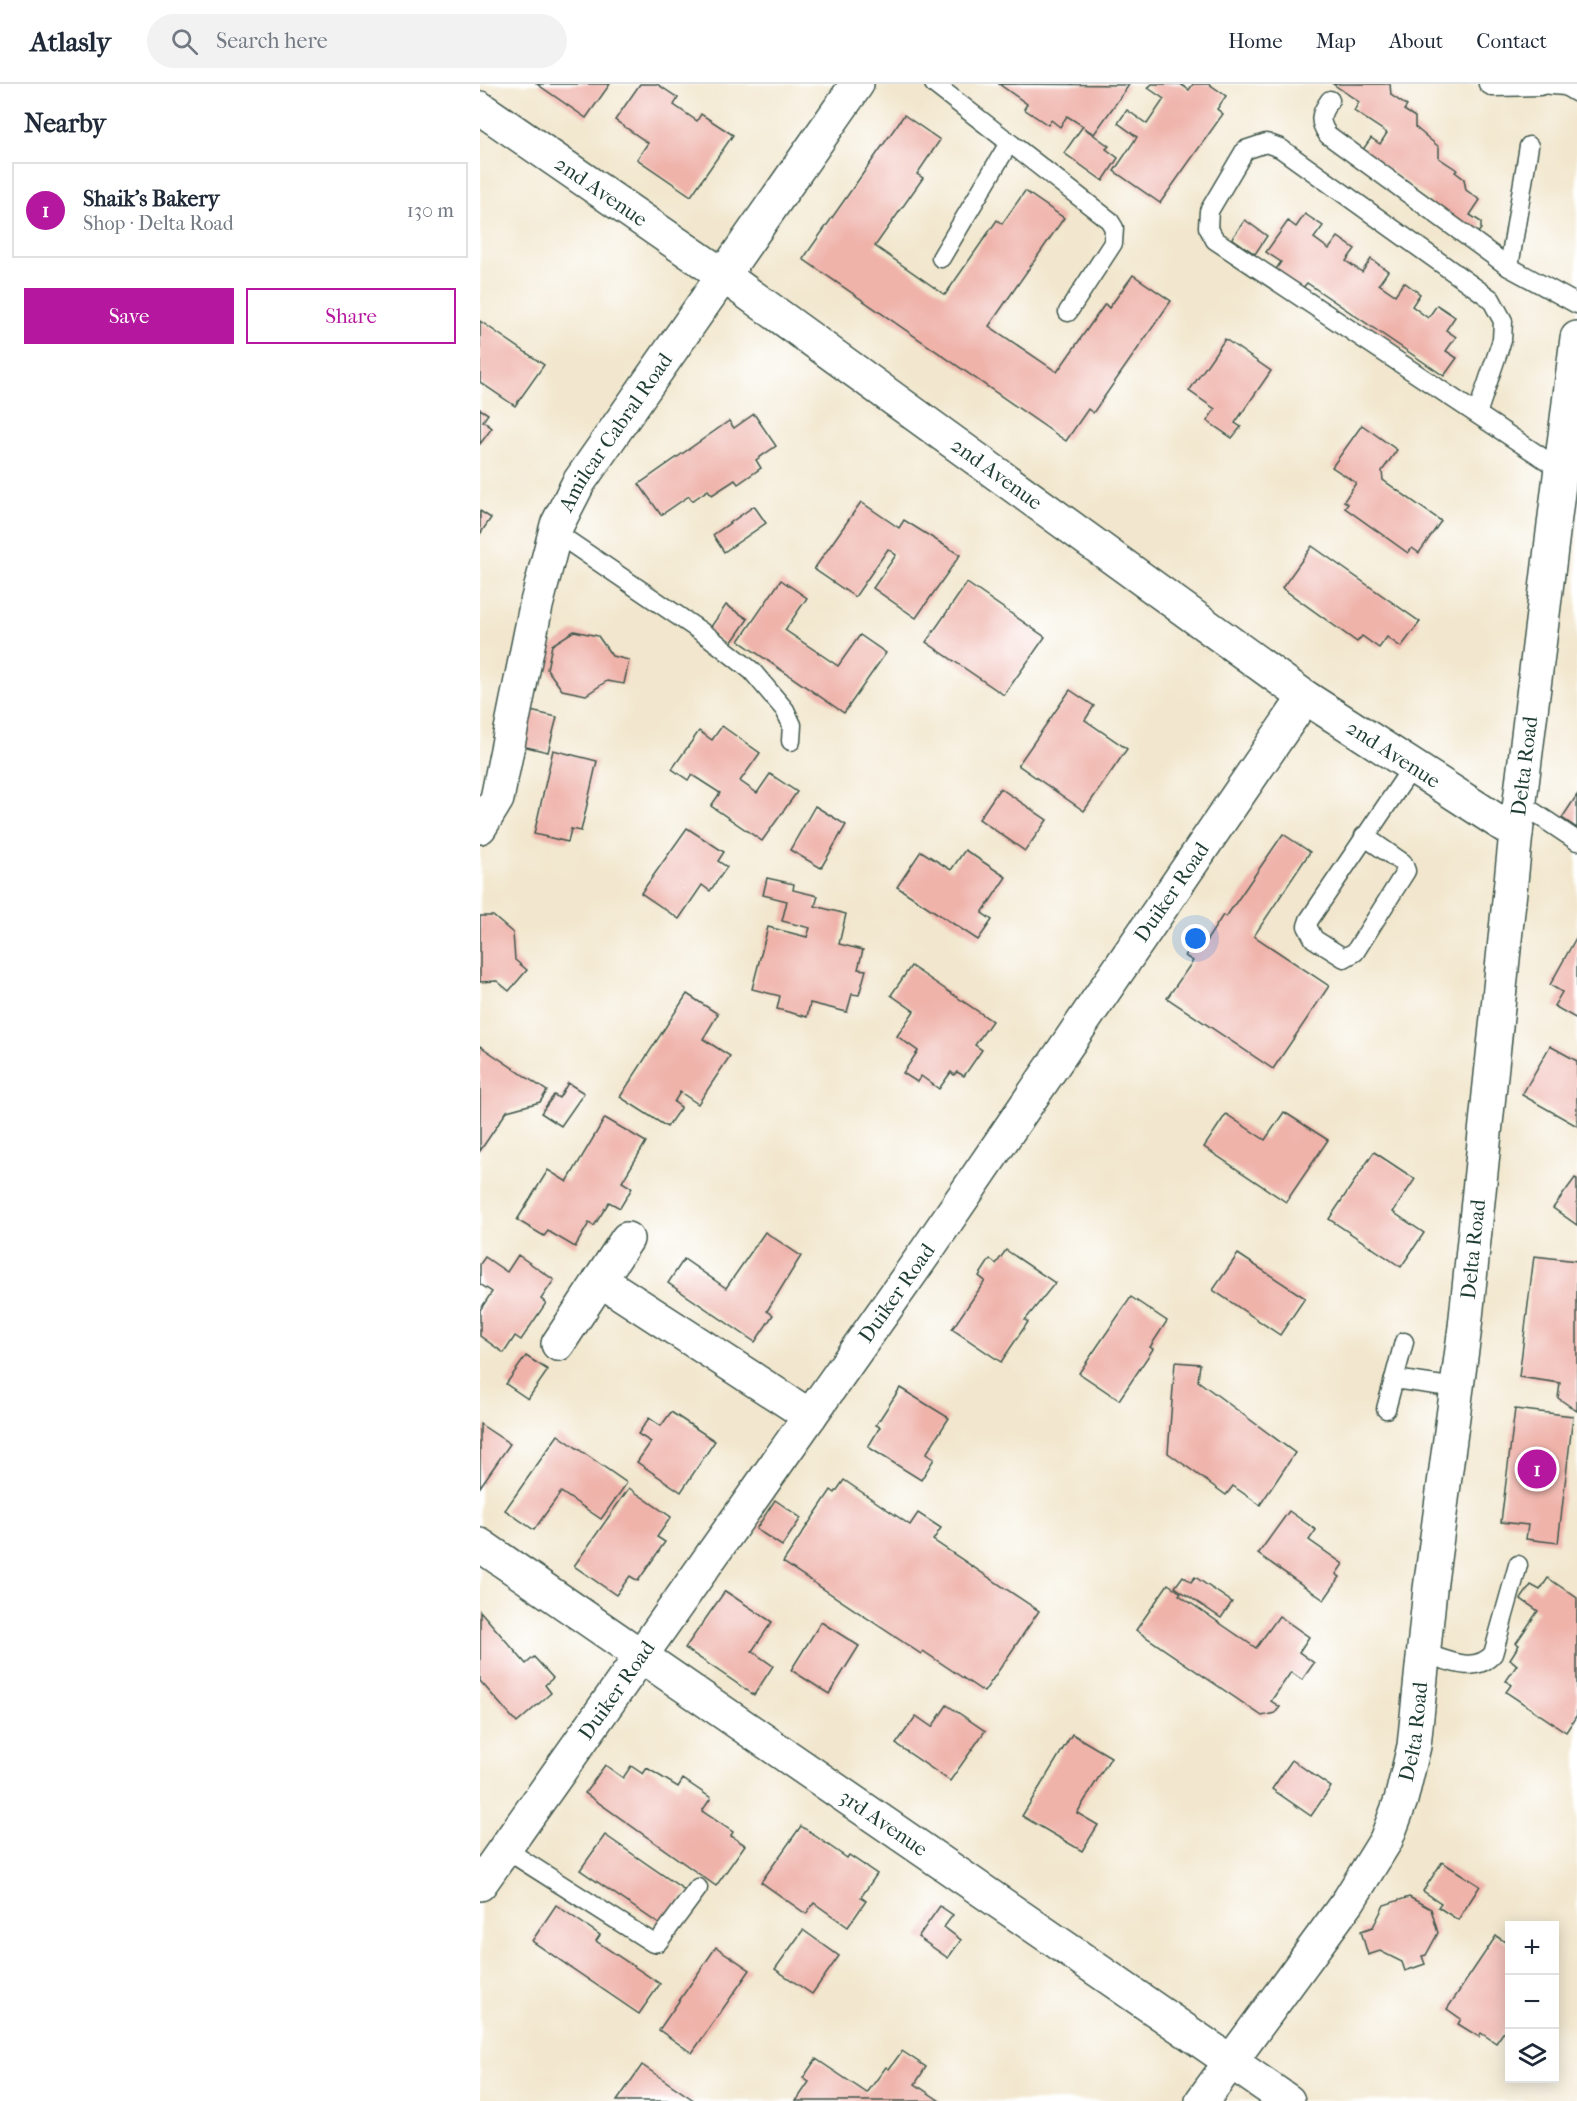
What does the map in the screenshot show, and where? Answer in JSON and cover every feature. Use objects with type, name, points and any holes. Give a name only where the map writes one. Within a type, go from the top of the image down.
[{"type":"street","name":"Amilcar Cabral Road","points":[[480,827],[497,799],[536,606],[555,532],[579,482],[857,84]]},
{"type":"street","name":"2nd Avenue","points":[[480,108],[724,276],[1305,697],[1413,766],[1518,818]]},
{"type":"street","name":"Delta Road","points":[[1202,2101],[1230,2059],[1349,1900],[1386,1840],[1401,1800],[1414,1746],[1457,1388],[1518,818],[1577,338]]},
{"type":"street","name":"Duiker Road","points":[[480,1884],[927,1250],[1305,697]]},
{"type":"street","points":[[558,1344],[627,1239]]},
{"type":"street","points":[[600,1280],[810,1416]]},
{"type":"street","name":"3rd Avenue","points":[[480,1545],[1288,2101]]},
{"type":"lane","points":[[934,84],[1109,220],[1114,228],[1113,243],[1068,312]]},
{"type":"lane","points":[[1488,84],[1493,87],[1565,86],[1577,93]]},
{"type":"lane","points":[[1330,100],[1321,113],[1321,125],[1328,135],[1509,267],[1577,304]]},
{"type":"lane","points":[[941,258],[1009,143]]},
{"type":"lane","points":[[1477,414],[1502,340],[1503,321],[1491,299],[1280,148],[1266,143],[1245,150],[1209,211],[1208,227],[1215,240],[1561,470]]},
{"type":"lane","points":[[1509,267],[1528,146]]},
{"type":"lane","points":[[555,532],[709,637],[752,671],[785,710],[792,725],[791,741]]},
{"type":"lane","points":[[1364,836],[1403,863],[1407,871],[1355,952],[1344,958],[1314,939],[1307,926],[1364,836],[1413,766]]},
{"type":"lane","points":[[1518,818],[1577,841]]},
{"type":"lane","points":[[1386,1409],[1404,1342]]},
{"type":"lane","points":[[1394,1378],[1457,1388]]},
{"type":"lane","points":[[1424,1653],[1467,1666],[1486,1662],[1493,1654],[1518,1565]]},
{"type":"lane","points":[[505,1849],[653,1943],[658,1942],[698,1888]]},
{"type":"building","points":[[537,84],[610,84],[586,118]]},
{"type":"building","points":[[640,84],[657,84],[678,98],[674,105],[697,121],[701,114],[733,135],[691,196],[637,159],[648,143],[615,120]]},
{"type":"building","points":[[999,84],[1129,85],[1094,134],[1084,128],[1109,146],[1106,149],[1118,158],[1103,181],[1064,153],[1083,126],[1067,116],[1060,127],[1051,120],[1048,125],[1024,109],[1027,104]]},
{"type":"building","points":[[1152,84],[1180,84],[1189,90],[1193,84],[1209,84],[1226,96],[1217,109],[1223,114],[1160,203],[1114,171],[1137,137],[1118,123],[1127,110],[1147,124],[1164,99],[1148,88]]},
{"type":"building","points":[[1333,84],[1390,84],[1391,95],[1407,106],[1404,110],[1415,117],[1415,127],[1439,147],[1439,158],[1457,170],[1455,172],[1464,179],[1466,190],[1480,200],[1470,215],[1481,222],[1481,229],[1475,236],[1429,204],[1432,199],[1362,151],[1371,138],[1380,144],[1387,133],[1354,111],[1359,102]]},
{"type":"building","points":[[904,115],[940,140],[917,174],[923,178],[875,246],[945,295],[997,220],[1002,224],[1025,191],[1064,218],[989,326],[1057,372],[1105,304],[1109,308],[1133,275],[1171,301],[1093,413],[1088,409],[1066,441],[803,259]]},
{"type":"building","points":[[1305,214],[1323,226],[1314,238],[1329,249],[1338,237],[1355,249],[1346,261],[1362,272],[1371,259],[1388,271],[1379,284],[1395,295],[1404,282],[1420,294],[1412,306],[1428,318],[1437,305],[1455,317],[1446,330],[1456,337],[1446,351],[1457,358],[1444,376],[1307,283],[1301,290],[1274,272],[1281,262],[1266,252],[1288,221],[1296,227]]},
{"type":"building","points":[[1245,220],[1267,236],[1255,254],[1232,238]]},
{"type":"building","points":[[480,321],[544,365],[515,406],[480,382]]},
{"type":"building","points":[[1225,339],[1271,371],[1235,423],[1241,427],[1232,438],[1207,421],[1215,409],[1189,391]]},
{"type":"building","points":[[480,409],[488,414],[483,421],[492,428],[480,444]]},
{"type":"building","points":[[754,414],[776,446],[756,460],[761,468],[738,484],[735,480],[712,495],[708,490],[692,501],[689,496],[661,515],[639,484],[729,421],[734,428]]},
{"type":"building","points":[[1362,425],[1397,450],[1382,471],[1383,480],[1441,521],[1419,553],[1412,548],[1408,553],[1345,508],[1348,504],[1344,501],[1356,483],[1332,467]]},
{"type":"building","points":[[861,502],[899,528],[904,520],[960,555],[916,618],[873,588],[896,555],[888,549],[855,597],[814,569]]},
{"type":"building","points":[[754,506],[766,523],[724,552],[713,535]]},
{"type":"building","points":[[480,511],[491,518],[480,534]]},
{"type":"building","points":[[1312,546],[1420,622],[1401,647],[1387,637],[1379,648],[1362,636],[1357,642],[1282,588]]},
{"type":"building","points":[[781,580],[807,598],[785,630],[838,666],[860,635],[886,653],[844,713],[739,641]]},
{"type":"building","points":[[967,583],[1045,637],[1004,695],[926,642]]},
{"type":"building","points":[[726,605],[748,619],[729,646],[708,631]]},
{"type":"building","points":[[574,631],[598,636],[612,656],[629,660],[624,684],[607,681],[586,695],[562,690],[547,669],[552,645]]},
{"type":"building","points":[[1070,690],[1094,706],[1085,720],[1127,749],[1084,811],[1018,765]]},
{"type":"building","points":[[526,710],[557,717],[548,752],[518,745]]},
{"type":"building","points":[[722,726],[760,753],[740,781],[757,793],[770,774],[797,792],[762,841],[711,806],[720,793],[692,775],[688,780],[672,769],[699,731],[712,740]]},
{"type":"building","points":[[553,750],[597,761],[581,831],[571,829],[568,842],[534,834]]},
{"type":"building","points":[[1000,788],[1047,820],[1025,851],[979,819]]},
{"type":"building","points":[[1577,795],[1577,828],[1562,818]]},
{"type":"building","points":[[815,806],[846,825],[821,868],[790,850]]},
{"type":"building","points":[[687,828],[724,852],[718,861],[727,867],[710,891],[702,885],[679,919],[641,893]]},
{"type":"building","points":[[1283,834],[1310,852],[1254,936],[1329,986],[1273,1069],[1167,998],[1193,961],[1185,956],[1197,938],[1205,943],[1223,915],[1226,917]]},
{"type":"building","points":[[965,850],[1006,877],[982,913],[992,920],[978,940],[897,887],[921,851],[951,870]]},
{"type":"building","points":[[767,878],[794,884],[793,890],[818,896],[815,906],[846,914],[839,944],[863,950],[858,969],[866,970],[859,995],[852,994],[847,1012],[810,1003],[807,1017],[777,1009],[780,996],[752,989],[768,927],[807,937],[810,928],[782,921],[787,901],[763,895]]},
{"type":"building","points":[[480,916],[493,916],[513,933],[515,960],[527,970],[509,991],[497,981],[480,982]]},
{"type":"building","points":[[1577,936],[1577,1019],[1554,1006],[1562,992],[1550,985]]},
{"type":"building","points":[[911,966],[992,1021],[975,1045],[982,1050],[964,1076],[957,1072],[954,1075],[951,1072],[939,1089],[921,1076],[917,1082],[903,1073],[918,1051],[897,1036],[914,1011],[891,995]]},
{"type":"building","points":[[687,994],[718,1014],[703,1039],[730,1056],[698,1104],[680,1092],[674,1102],[681,1107],[667,1127],[620,1097]]},
{"type":"building","points":[[480,1046],[547,1091],[540,1102],[507,1111],[480,1151]]},
{"type":"building","points":[[1550,1046],[1577,1061],[1577,1126],[1522,1095]]},
{"type":"building","points":[[568,1083],[584,1093],[561,1126],[541,1113],[554,1095],[559,1098]]},
{"type":"building","points":[[1284,1112],[1328,1140],[1286,1202],[1204,1147],[1226,1114],[1265,1140]]},
{"type":"building","points":[[605,1118],[646,1142],[622,1182],[632,1188],[620,1208],[609,1202],[594,1226],[589,1223],[575,1247],[548,1231],[544,1236],[517,1220],[548,1170],[567,1182]]},
{"type":"building","points":[[1374,1152],[1415,1179],[1393,1212],[1424,1233],[1401,1267],[1329,1219]]},
{"type":"building","points":[[1575,1178],[1577,1179],[1577,1225],[1553,1208]]},
{"type":"building","points":[[765,1232],[801,1256],[767,1311],[773,1315],[755,1342],[668,1283],[684,1259],[726,1288]]},
{"type":"building","points":[[1006,1250],[1055,1283],[1025,1320],[1028,1322],[1001,1362],[952,1329],[985,1281],[979,1276],[990,1259],[996,1264]]},
{"type":"building","points":[[1238,1254],[1305,1298],[1280,1335],[1213,1290]]},
{"type":"building","points":[[518,1255],[554,1280],[541,1299],[546,1303],[521,1340],[515,1336],[504,1353],[480,1336],[480,1310],[492,1292],[480,1284],[480,1264],[485,1257],[507,1272]]},
{"type":"building","points":[[1534,1256],[1577,1261],[1577,1411],[1558,1398],[1560,1383],[1519,1377]]},
{"type":"building","points":[[1131,1297],[1167,1321],[1150,1347],[1153,1349],[1119,1400],[1079,1373]]},
{"type":"building","points":[[526,1356],[548,1370],[528,1399],[506,1384]]},
{"type":"building","points":[[1175,1362],[1200,1364],[1198,1381],[1295,1453],[1260,1505],[1233,1486],[1226,1495],[1168,1453]]},
{"type":"building","points":[[900,1388],[949,1418],[926,1454],[934,1459],[921,1480],[868,1447],[880,1427],[876,1425]]},
{"type":"building","points":[[1515,1409],[1573,1416],[1558,1543],[1526,1539],[1528,1525],[1501,1522]]},
{"type":"building","points":[[671,1412],[715,1441],[681,1492],[637,1462],[651,1442],[638,1434],[649,1418],[661,1426]]},
{"type":"building","points":[[480,1424],[510,1444],[480,1487]]},
{"type":"building","points":[[558,1435],[627,1483],[601,1519],[561,1492],[534,1530],[505,1510]]},
{"type":"building","points":[[844,1480],[910,1525],[918,1513],[941,1528],[933,1540],[1039,1611],[984,1692],[923,1651],[921,1654],[783,1562],[831,1490],[835,1493]]},
{"type":"building","points":[[629,1488],[671,1517],[657,1537],[665,1542],[638,1581],[630,1576],[616,1595],[574,1566]]},
{"type":"building","points":[[775,1500],[801,1518],[782,1546],[756,1529]]},
{"type":"building","points":[[1289,1511],[1316,1530],[1309,1540],[1343,1564],[1336,1574],[1340,1577],[1324,1600],[1258,1554]]},
{"type":"building","points":[[1183,1576],[1191,1582],[1195,1577],[1232,1602],[1221,1618],[1175,1587]]},
{"type":"building","points":[[1548,1578],[1577,1598],[1577,1715],[1566,1732],[1506,1692],[1511,1685],[1506,1681],[1517,1665],[1510,1659],[1519,1645],[1516,1643],[1538,1611],[1521,1599],[1531,1585],[1540,1590]]},
{"type":"building","points":[[1168,1584],[1181,1593],[1179,1595],[1256,1648],[1279,1616],[1309,1637],[1299,1652],[1314,1663],[1302,1680],[1291,1672],[1271,1701],[1280,1707],[1275,1713],[1262,1716],[1136,1630]]},
{"type":"building","points":[[725,1591],[772,1622],[752,1651],[773,1666],[754,1695],[685,1648]]},
{"type":"building","points":[[480,1611],[526,1664],[534,1657],[553,1678],[545,1685],[551,1693],[517,1723],[480,1681]]},
{"type":"building","points":[[821,1622],[859,1646],[829,1694],[791,1670]]},
{"type":"building","points":[[947,1705],[985,1731],[950,1781],[896,1744],[916,1716],[932,1727]]},
{"type":"building","points":[[1072,1734],[1111,1757],[1077,1813],[1098,1825],[1082,1851],[1022,1816]]},
{"type":"building","points":[[1292,1760],[1331,1787],[1311,1816],[1272,1789]]},
{"type":"building","points":[[605,1765],[623,1778],[631,1766],[643,1774],[647,1768],[678,1787],[683,1779],[711,1798],[702,1811],[733,1832],[731,1836],[745,1845],[716,1886],[585,1793]]},
{"type":"building","points":[[801,1826],[847,1858],[849,1855],[877,1874],[861,1897],[866,1901],[848,1927],[814,1903],[806,1914],[761,1882]]},
{"type":"building","points":[[605,1835],[686,1891],[662,1926],[580,1870]]},
{"type":"building","points":[[1442,1862],[1480,1886],[1458,1920],[1438,1907],[1441,1903],[1423,1891]]},
{"type":"building","points":[[1409,1897],[1431,1909],[1438,1933],[1426,1955],[1422,1956],[1425,1964],[1405,1971],[1402,1962],[1380,1951],[1368,1955],[1361,1931],[1373,1927],[1384,1905]]},
{"type":"building","points":[[556,1905],[600,1935],[596,1941],[660,1984],[639,2014],[532,1941]]},
{"type":"building","points":[[940,1906],[953,1915],[944,1927],[961,1940],[948,1958],[918,1937]]},
{"type":"building","points":[[803,1930],[839,1956],[812,1994],[775,1969]]},
{"type":"building","points":[[1496,1936],[1505,1942],[1505,2030],[1496,2043],[1481,2033],[1479,2037],[1458,2024],[1461,2019],[1447,2009]]},
{"type":"building","points":[[716,1947],[750,1970],[692,2053],[659,2030]]},
{"type":"building","points":[[902,2051],[926,2067],[915,2084],[940,2101],[796,2101],[809,2082],[803,2078],[816,2059],[867,2093],[886,2067],[889,2069]]},
{"type":"building","points":[[642,2065],[695,2101],[617,2101]]},
{"type":"place","name":"Shaik's Bakery","points":[[1537,1469]]}]
